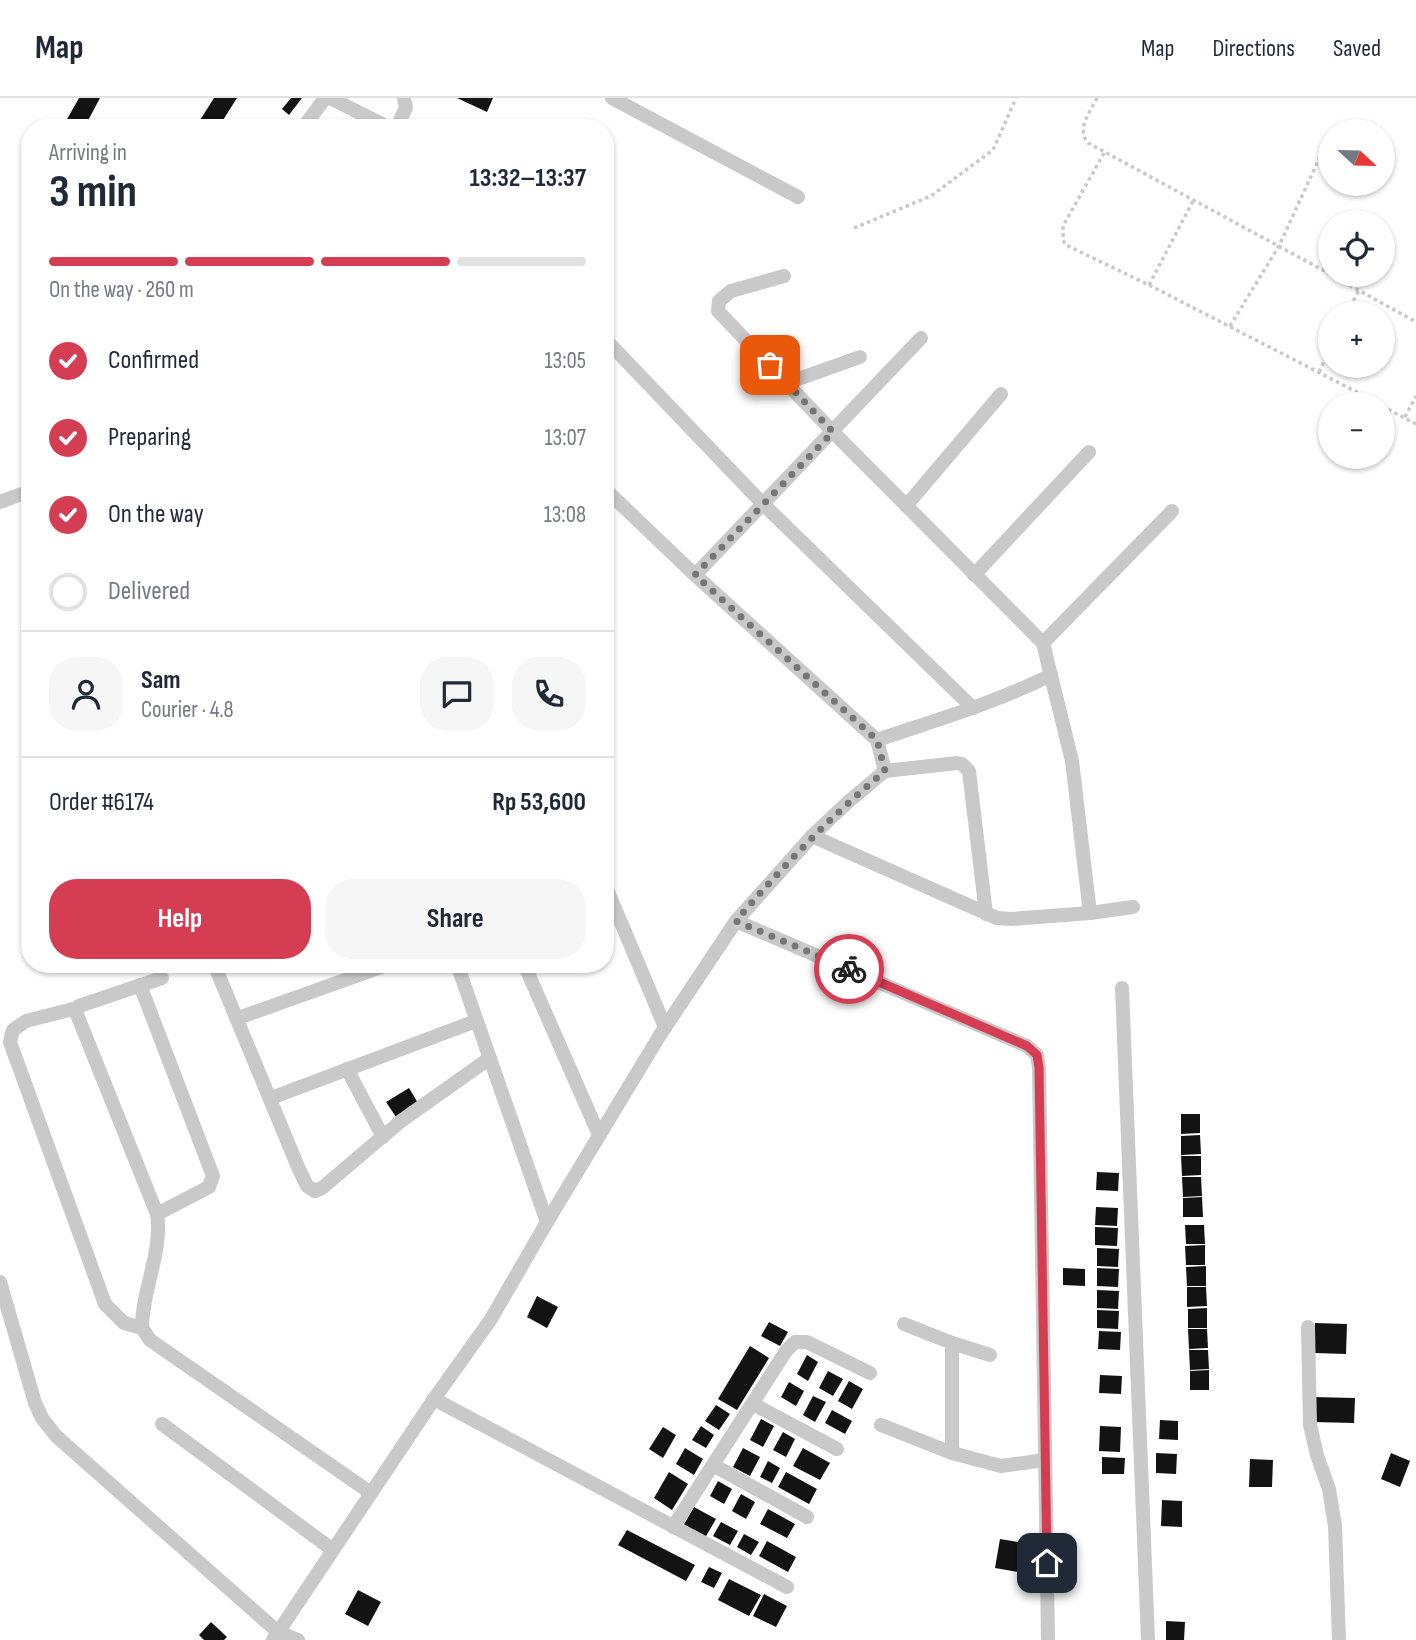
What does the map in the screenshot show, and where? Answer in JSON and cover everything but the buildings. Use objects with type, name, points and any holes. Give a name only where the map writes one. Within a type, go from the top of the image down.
[{"type":"street","points":[[310,119],[327,98],[371,119]]},
{"type":"street","points":[[401,119],[406,107],[404,98]]},
{"type":"street","points":[[612,98],[798,197]]},
{"type":"street","points":[[784,276],[731,291],[719,301],[718,311],[833,432],[1043,643],[1072,761],[1090,913]]},
{"type":"street","points":[[695,575],[921,338]]},
{"type":"street","points":[[614,348],[763,504],[974,708]]},
{"type":"street","points":[[787,383],[860,357]]},
{"type":"street","points":[[906,506],[1001,394]]},
{"type":"street","points":[[974,575],[1089,452]]},
{"type":"street","points":[[0,502],[21,494]]},
{"type":"street","points":[[614,498],[877,740],[885,771]]},
{"type":"street","points":[[1043,643],[1172,511]]},
{"type":"street","points":[[877,740],[974,708],[1051,675]]},
{"type":"street","points":[[275,1636],[491,1319],[665,1027],[736,921],[812,836],[885,771],[962,764],[969,771],[986,914]]},
{"type":"street","points":[[812,836],[986,914],[1011,919],[1133,907]]},
{"type":"street","points":[[614,906],[665,1027]]},
{"type":"street","points":[[736,921],[1027,1046],[1037,1055],[1048,1640]]},
{"type":"street","points":[[218,973],[306,1184],[315,1191],[401,1121],[490,1058]]},
{"type":"street","points":[[238,1018],[365,973]]},
{"type":"street","points":[[460,973],[547,1222]]},
{"type":"street","points":[[528,973],[599,1135]]},
{"type":"street","points":[[162,978],[77,1008],[26,1021],[13,1030],[9,1042],[105,1304],[124,1323],[142,1328],[150,1339],[371,1493]]},
{"type":"street","points":[[140,985],[214,1175],[209,1186],[157,1214]]},
{"type":"street","points":[[1122,988],[1148,1640]]},
{"type":"street","points":[[77,1008],[76,1017],[157,1214],[160,1231],[150,1272],[142,1328]]},
{"type":"street","points":[[271,1098],[476,1021]]},
{"type":"street","points":[[347,1069],[383,1137]]},
{"type":"street","points":[[0,1282],[35,1403],[42,1418],[56,1436],[275,1636],[298,1640]]},
{"type":"street","points":[[904,1324],[990,1356]]},
{"type":"street","points":[[1308,1327],[1310,1425],[1329,1489],[1335,1526],[1339,1640]]},
{"type":"street","points":[[673,1527],[786,1351],[799,1340],[870,1373]]},
{"type":"street","points":[[952,1343],[953,1453]]},
{"type":"street","points":[[434,1399],[787,1587]]},
{"type":"street","points":[[752,1404],[837,1449]]},
{"type":"street","points":[[162,1424],[333,1550]]},
{"type":"street","points":[[881,1425],[953,1453],[1000,1466],[1045,1460]]},
{"type":"street","points":[[713,1465],[807,1517]]},
{"type":"path","points":[[855,228],[931,197],[993,150],[1016,98]]},
{"type":"path","points":[[1097,98],[1083,126],[1083,134],[1088,143],[1318,268]]},
{"type":"path","points":[[1104,153],[1063,226],[1063,240],[1066,245],[1318,373]]},
{"type":"path","points":[[1230,326],[1279,246],[1318,161]]},
{"type":"path","points":[[1149,285],[1193,201]]},
{"type":"path","points":[[1353,287],[1416,322]]},
{"type":"path","points":[[1354,301],[1359,290]]},
{"type":"path","points":[[1328,378],[1355,392]]},
{"type":"path","points":[[1405,417],[1416,396]]},
{"type":"path","points":[[1395,412],[1416,425]]},
{"type":"way so far","points":[[770,365],[833,432],[695,575],[877,740],[885,771],[812,836],[736,921],[849,969]]},
{"type":"route","points":[[849,969],[1027,1046],[1037,1055],[1047,1563]]}]
